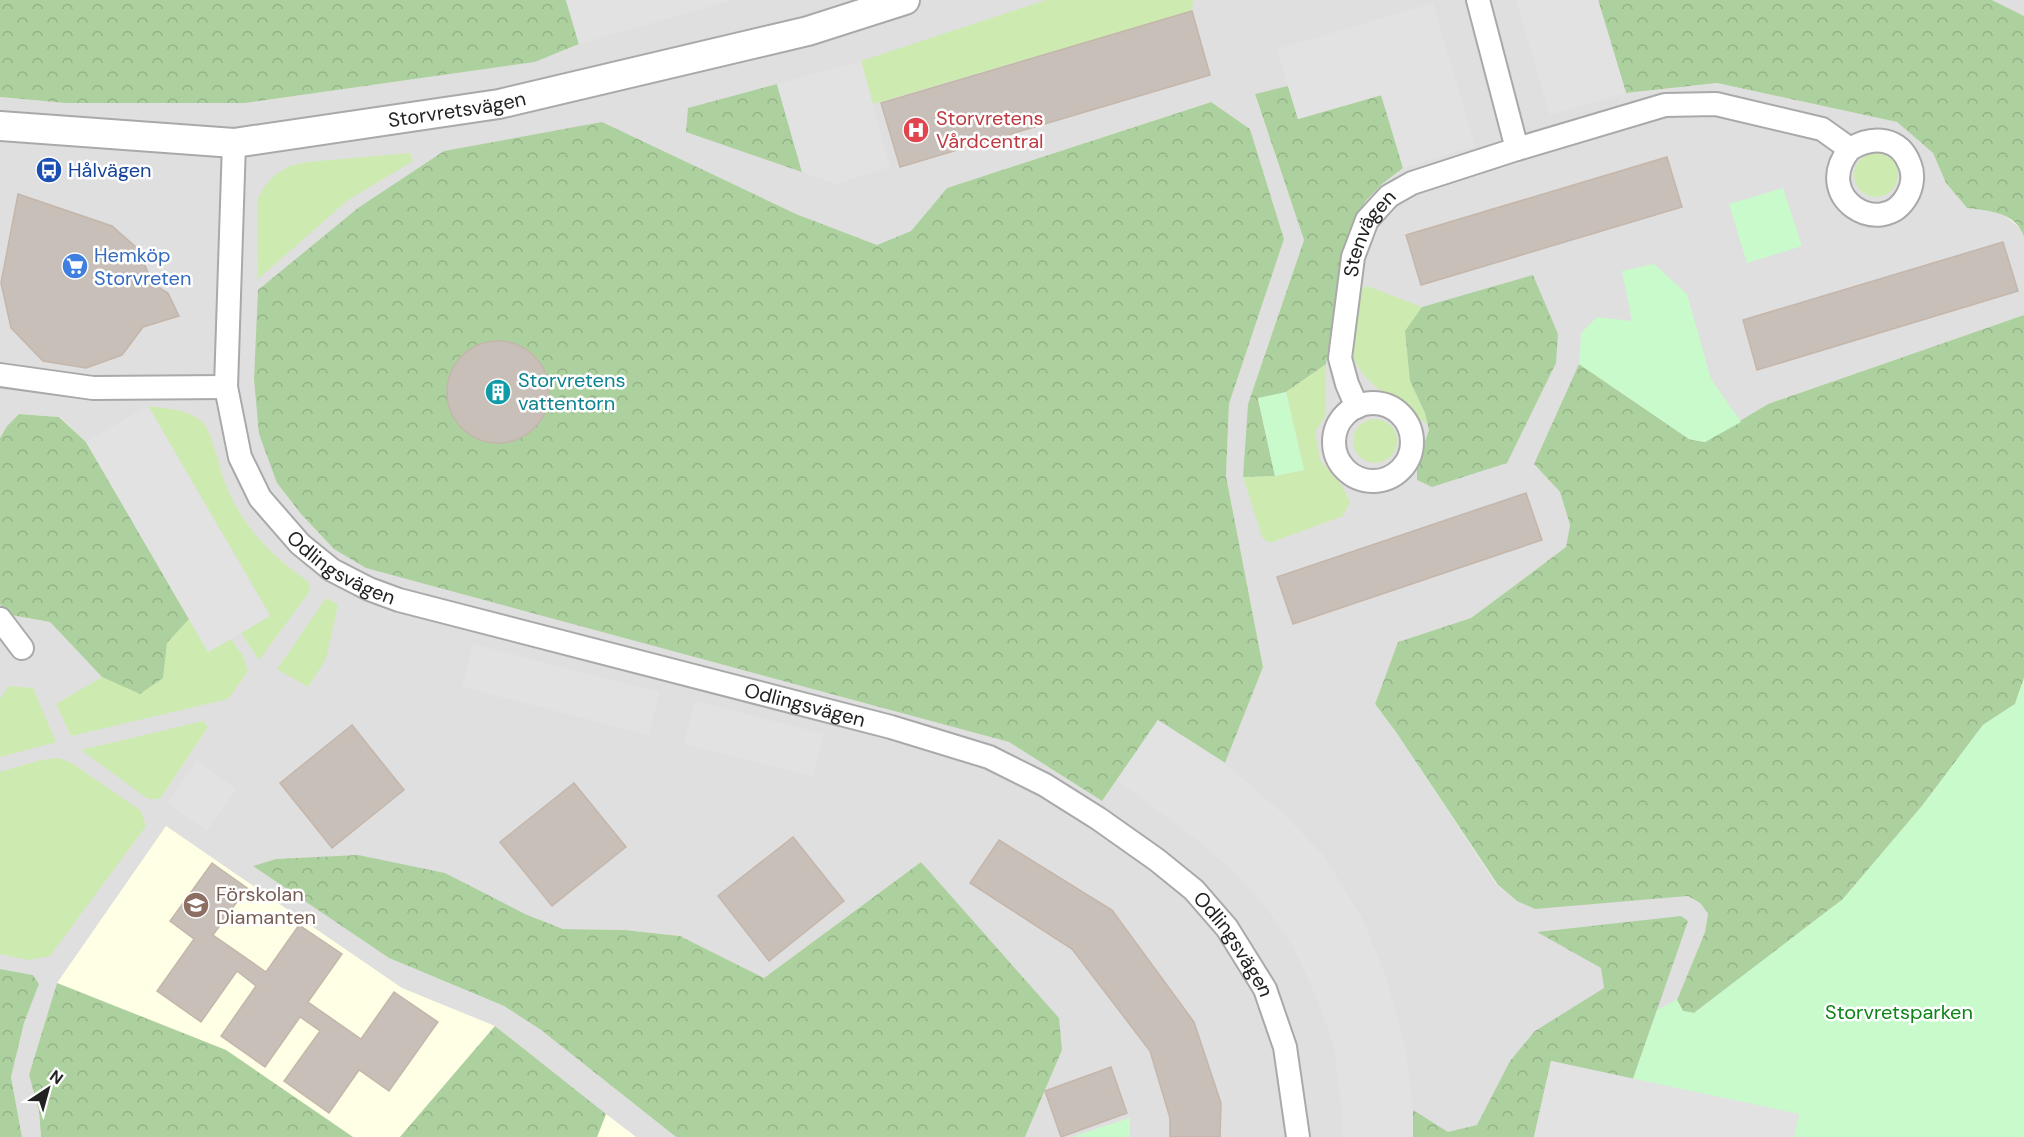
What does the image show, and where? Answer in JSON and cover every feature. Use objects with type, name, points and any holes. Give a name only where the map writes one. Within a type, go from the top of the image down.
[{"type":"street","name":"Storvretsvägen","points":[[0,126],[234,143],[499,104],[808,31],[905,0]]},
{"type":"street","points":[[1478,0],[1516,149]]},
{"type":"street","name":"Stenvägen","points":[[1357,407],[1347,384],[1340,358],[1353,257],[1367,220],[1389,196],[1412,183],[1516,149],[1665,105],[1716,104],[1822,129],[1850,150]]},
{"type":"street","name":"Odlingsvägen","points":[[234,143],[226,387],[240,457],[260,498],[300,544],[332,570],[369,589],[399,600],[891,727],[989,757],[1045,785],[1157,860],[1194,890],[1223,923],[1265,989],[1285,1047],[1298,1137]]},
{"type":"street","points":[[0,375],[93,388],[226,387]]},
{"type":"street","points":[[0,620],[22,648]]},
{"type":"shaded area","points":[[566,0],[1598,0],[1626,93],[1717,83],[1897,122],[1933,153],[1946,183],[1967,208],[2000,212],[2022,230],[2024,237],[2024,315],[1768,404],[1731,428],[1689,439],[1534,464],[1560,492],[1570,525],[1566,547],[1471,618],[1398,642],[1375,704],[1497,885],[1517,901],[1688,896],[1700,903],[1708,913],[1705,932],[1677,1000],[1843,899],[1922,806],[1983,725],[2015,704],[2024,678],[2024,1137],[1025,1137],[1062,1050],[921,862],[764,978],[680,936],[625,930],[563,929],[525,914],[276,859],[254,866],[389,958],[504,1006],[541,1030],[676,1137],[597,1137],[605,1114],[495,1026],[400,1137],[353,1137],[226,1050],[57,983],[29,1075],[39,1111],[41,1137],[22,1137],[11,1077],[24,1023],[39,984],[33,975],[0,969],[0,604],[5,614],[50,622],[102,677],[86,442],[60,417],[19,414],[7,426],[0,438],[0,97],[65,103],[245,103],[535,62],[579,44]],"holes":[[[1255,95],[1298,119],[1403,167],[1365,202],[1347,236],[1326,364],[1258,398],[1275,476],[1248,404],[1304,240]],[[1210,102],[1250,129],[1284,239],[1229,404],[1226,476],[1263,667],[1158,720],[1102,801],[1009,742],[334,549],[301,514],[277,483],[796,214],[877,245],[911,231],[947,188]]]},
{"type":"shaded area","points":[[566,0],[734,0],[579,44]]},
{"type":"shaded area","points":[[1516,0],[1598,0],[1626,93],[1550,115]]},
{"type":"shaded area","points":[[1992,0],[2024,0],[2024,16]]},
{"type":"shaded area","points":[[1433,3],[1475,146],[1403,168],[1381,95],[1298,119],[1277,49]]},
{"type":"shaded area","points":[[861,61],[890,167],[836,184],[802,172],[777,84]]},
{"type":"shaded area","points":[[148,406],[270,616],[208,652],[86,442]]},
{"type":"shaded area","points":[[473,644],[659,692],[649,735],[462,687]]},
{"type":"shaded area","points":[[695,701],[824,734],[813,777],[684,744]]},
{"type":"shaded area","points":[[1158,720],[1225,763],[1283,814],[1324,856],[1362,918],[1386,977],[1405,1045],[1413,1110],[1413,1137],[1342,1137],[1342,1113],[1334,1046],[1316,996],[1293,947],[1265,906],[1229,867],[1117,780]]},
{"type":"shaded area","points":[[197,761],[236,789],[207,831],[167,803]]},
{"type":"shaded area","name":"Förskolan Diamanten","points":[[166,826],[402,988],[495,1026],[400,1137],[353,1137],[226,1050],[57,983]]},
{"type":"shaded area","points":[[1551,1061],[1799,1114],[1794,1137],[1534,1137]]},
{"type":"shaded area","points":[[606,1114],[636,1137],[597,1137]]},
{"type":"green space","points":[[0,0],[566,0],[579,44],[535,62],[245,103],[65,103],[0,97]]},
{"type":"green space","points":[[1046,0],[1193,0],[1192,11],[873,104],[861,61]]},
{"type":"green space","points":[[1598,0],[1992,0],[2024,16],[2024,237],[2015,222],[2009,218],[1993,212],[1967,208],[1946,183],[1933,153],[1897,122],[1717,83],[1626,93]]},
{"type":"green space","points":[[777,84],[802,172],[686,132],[688,108]]},
{"type":"green space","points":[[1288,86],[1298,119],[1382,95],[1403,168],[1382,184],[1365,202],[1347,236],[1326,364],[1286,392],[1258,399],[1275,476],[1243,477],[1248,404],[1304,240],[1255,94]]},
{"type":"green space","points":[[1211,102],[1250,129],[1284,239],[1229,404],[1226,476],[1263,667],[1225,763],[1158,720],[1102,801],[1009,742],[366,568],[334,549],[301,514],[277,483],[259,434],[254,379],[258,290],[358,208],[444,151],[602,122],[796,214],[877,245],[911,231],[947,188]]},
{"type":"green space","points":[[410,153],[413,161],[348,200],[258,279],[257,200],[264,187],[276,174],[290,166],[307,162]]},
{"type":"green space","points":[[1876,153],[1892,159],[1898,175],[1892,191],[1876,197],[1860,191],[1854,175],[1860,159]]},
{"type":"green space","points":[[1783,188],[1802,246],[1747,263],[1729,204]]},
{"type":"green space","points":[[1654,264],[1687,294],[1711,379],[1741,422],[1705,442],[1689,439],[1579,364],[1581,333],[1597,317],[1632,321],[1622,271]]},
{"type":"green space","points":[[1533,275],[1558,334],[1556,363],[1507,463],[1432,487],[1417,480],[1417,464],[1429,430],[1425,413],[1410,381],[1405,331],[1422,307]]},
{"type":"green space","points":[[1367,286],[1422,307],[1405,332],[1410,381],[1428,425],[1383,393],[1362,373],[1356,363],[1352,346],[1358,291]]},
{"type":"green space","points":[[2024,315],[2024,678],[2015,704],[1983,725],[1922,806],[1843,899],[1694,1013],[1683,1011],[1677,1000],[1705,932],[1708,913],[1700,903],[1688,896],[1535,909],[1517,901],[1498,885],[1375,704],[1398,642],[1471,618],[1566,547],[1570,525],[1560,492],[1534,464],[1579,364],[1689,439],[1705,442],[1768,404]]},
{"type":"green space","points":[[1326,364],[1326,415],[1315,432],[1320,460],[1342,486],[1350,502],[1343,516],[1269,543],[1262,537],[1243,477],[1275,476],[1304,470],[1286,392]]},
{"type":"green space","points":[[1286,392],[1304,470],[1275,476],[1258,398]]},
{"type":"green space","points":[[148,406],[186,413],[204,424],[230,495],[247,524],[269,550],[308,581],[310,591],[259,660],[241,633],[270,615]]},
{"type":"green space","points":[[19,414],[59,417],[86,442],[189,619],[167,643],[163,678],[140,694],[102,677],[50,622],[5,614],[0,604],[0,438],[7,426]]},
{"type":"green space","points":[[1375,419],[1391,425],[1397,441],[1391,457],[1375,463],[1359,457],[1353,441],[1359,425]]},
{"type":"green space","points":[[326,598],[338,605],[326,659],[308,687],[277,669]]},
{"type":"green space","points":[[189,619],[208,652],[231,639],[243,656],[248,671],[228,699],[71,736],[56,704],[102,677],[140,693],[163,678],[167,643]]},
{"type":"green space","name":"Storvretsparken","points":[[2024,678],[2024,1137],[1794,1137],[1799,1114],[1633,1079],[1657,1010],[1677,1000],[1683,1011],[1694,1013],[1843,899],[1922,806],[1983,725],[2015,704]]},
{"type":"green space","points":[[9,686],[33,688],[56,742],[0,757],[0,699]]},
{"type":"green space","points":[[203,721],[208,727],[160,799],[148,799],[81,750]]},
{"type":"green space","points":[[58,758],[72,763],[141,811],[146,826],[50,956],[28,960],[0,954],[0,772],[41,760]]},
{"type":"green space","points":[[358,855],[445,873],[525,914],[563,929],[625,930],[680,936],[764,978],[921,862],[1059,1018],[1062,1050],[1025,1137],[676,1137],[541,1030],[504,1006],[389,958],[253,866],[276,859]]},
{"type":"green space","points":[[1681,916],[1688,921],[1633,1079],[1551,1061],[1534,1137],[1413,1137],[1413,1110],[1448,1132],[1477,1125],[1510,1061],[1535,1031],[1604,988],[1601,968],[1537,932]]},
{"type":"green space","points":[[0,969],[33,975],[39,984],[24,1023],[11,1077],[22,1137],[0,1137]]},
{"type":"green space","points":[[57,983],[226,1050],[353,1137],[41,1137],[39,1111],[29,1075]]},
{"type":"green space","points":[[495,1026],[606,1114],[597,1137],[400,1137]]},
{"type":"green space","points":[[1130,1118],[1130,1137],[1073,1137],[1077,1135]]},
{"type":"building","points":[[1192,11],[1210,75],[900,167],[881,103]]},
{"type":"building","points":[[1667,157],[1682,207],[1421,285],[1406,235]]},
{"type":"building","name":"Hemköp Storvreten","points":[[18,194],[112,226],[138,249],[153,284],[168,293],[179,316],[143,327],[122,355],[86,368],[43,361],[11,328],[1,283]]},
{"type":"building","points":[[2003,242],[2018,291],[1757,370],[1743,320]]},
{"type":"building","name":"Storvretens vattentorn","points":[[498,341],[518,345],[534,356],[545,372],[549,392],[545,412],[534,428],[518,439],[498,443],[478,439],[462,428],[451,412],[447,392],[451,372],[462,356],[478,345]]},
{"type":"building","points":[[1526,493],[1542,540],[1293,624],[1277,577]]},
{"type":"building","points":[[352,725],[404,790],[332,848],[280,783]]},
{"type":"building","points":[[574,783],[626,847],[552,906],[500,842]]},
{"type":"building","points":[[793,837],[844,901],[769,961],[718,896]]},
{"type":"building","points":[[999,840],[1112,910],[1194,1022],[1221,1103],[1220,1137],[1170,1137],[1170,1118],[1150,1051],[1072,949],[970,883]]},
{"type":"building","points":[[212,863],[247,888],[213,935],[266,972],[299,925],[342,954],[308,1002],[361,1039],[394,992],[438,1022],[389,1091],[359,1070],[329,1113],[284,1081],[320,1031],[300,1017],[265,1067],[221,1036],[256,986],[237,971],[201,1022],[157,991],[194,939],[170,921]]},
{"type":"building","points":[[1111,1067],[1127,1113],[1061,1137],[1045,1091]]},
{"type":"place","name":"Storvretens Vårdcentral","points":[[916,130]]},
{"type":"place","name":"Hålvägen","points":[[49,170]]},
{"type":"place","name":"Hemköp Storvreten","points":[[75,266]]},
{"type":"place","name":"Storvretens vattentorn","points":[[498,392]]},
{"type":"place","name":"Förskolan Diamanten","points":[[196,905]]}]
